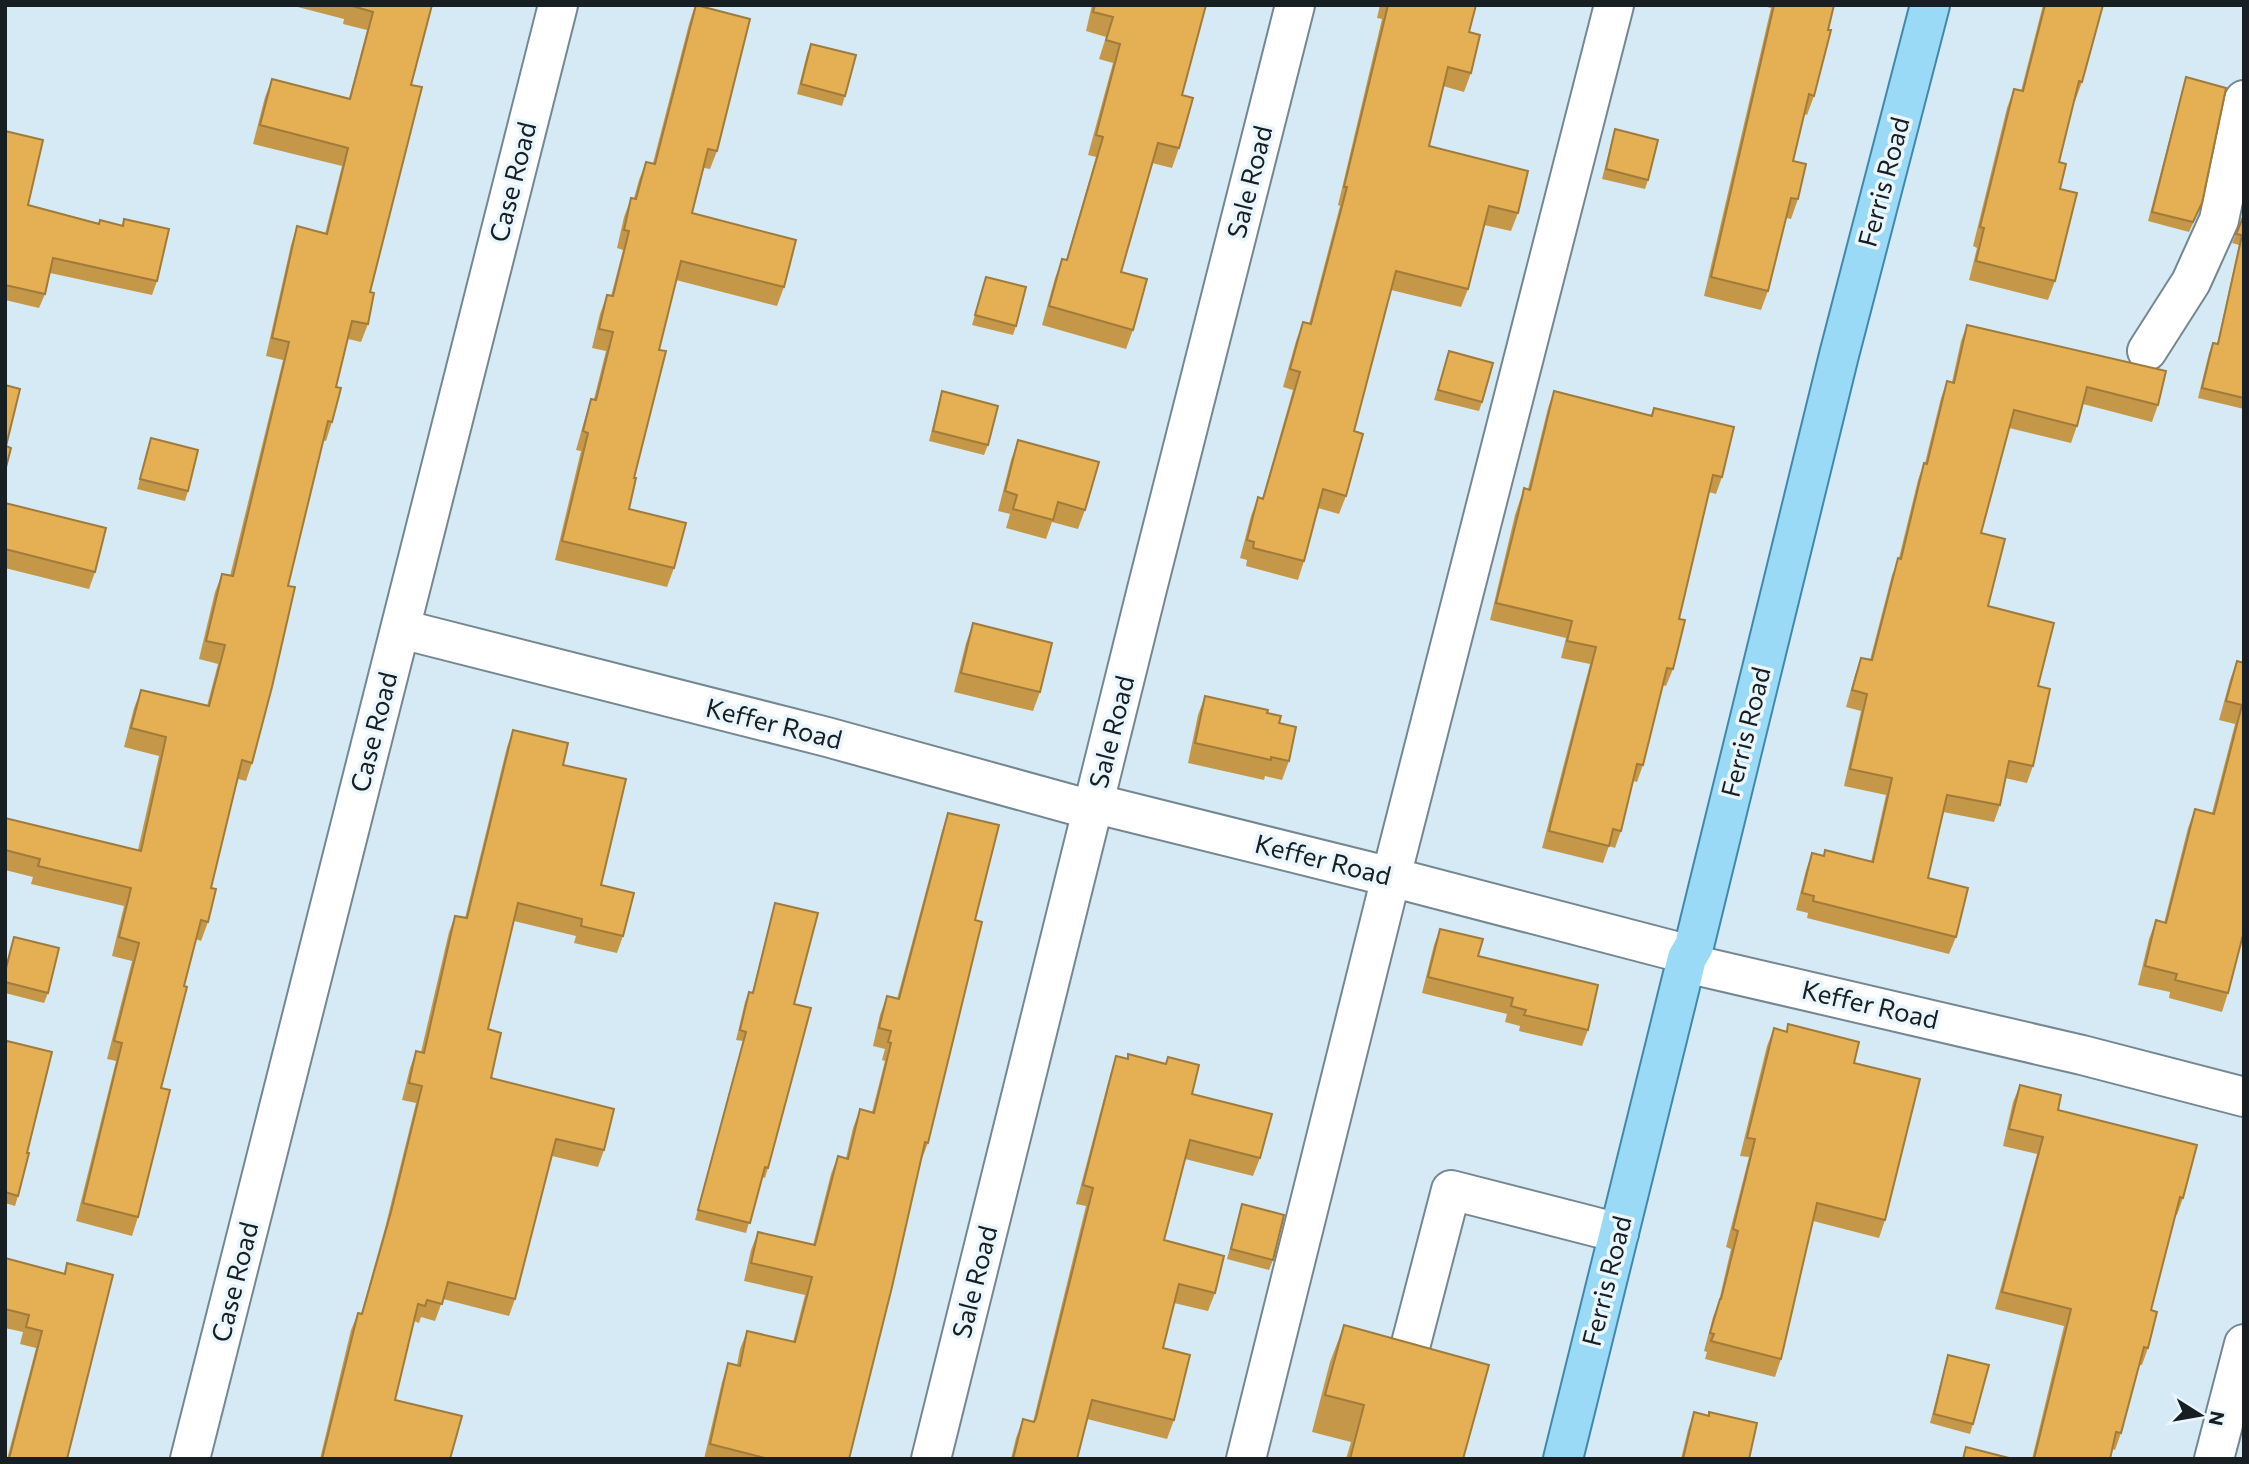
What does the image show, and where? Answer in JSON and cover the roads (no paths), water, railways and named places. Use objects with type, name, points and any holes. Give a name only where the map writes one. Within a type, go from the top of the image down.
[{"type":"main road","name":"Ferris Road","points":[[1563,1459],[1687,958],[1694,946],[1839,355],[1930,5]]},
{"type":"street","name":"Case Road","points":[[190,1459],[558,5]]},
{"type":"street","name":"Sale Road","points":[[931,1459],[1295,5]]},
{"type":"street","points":[[1246,1459],[1391,877],[1614,5]]},
{"type":"street","points":[[2147,351],[2191,282],[2219,220],[2244,100]]},
{"type":"street","name":"Keffer Road","points":[[401,629],[827,737],[1081,807],[1108,807],[1391,877],[1675,951],[1699,966],[2082,1055],[2244,1097]]},
{"type":"street","points":[[1408,1355],[1451,1190],[1619,1233]]},
{"type":"street","points":[[2214,1459],[2244,1344]]}]
